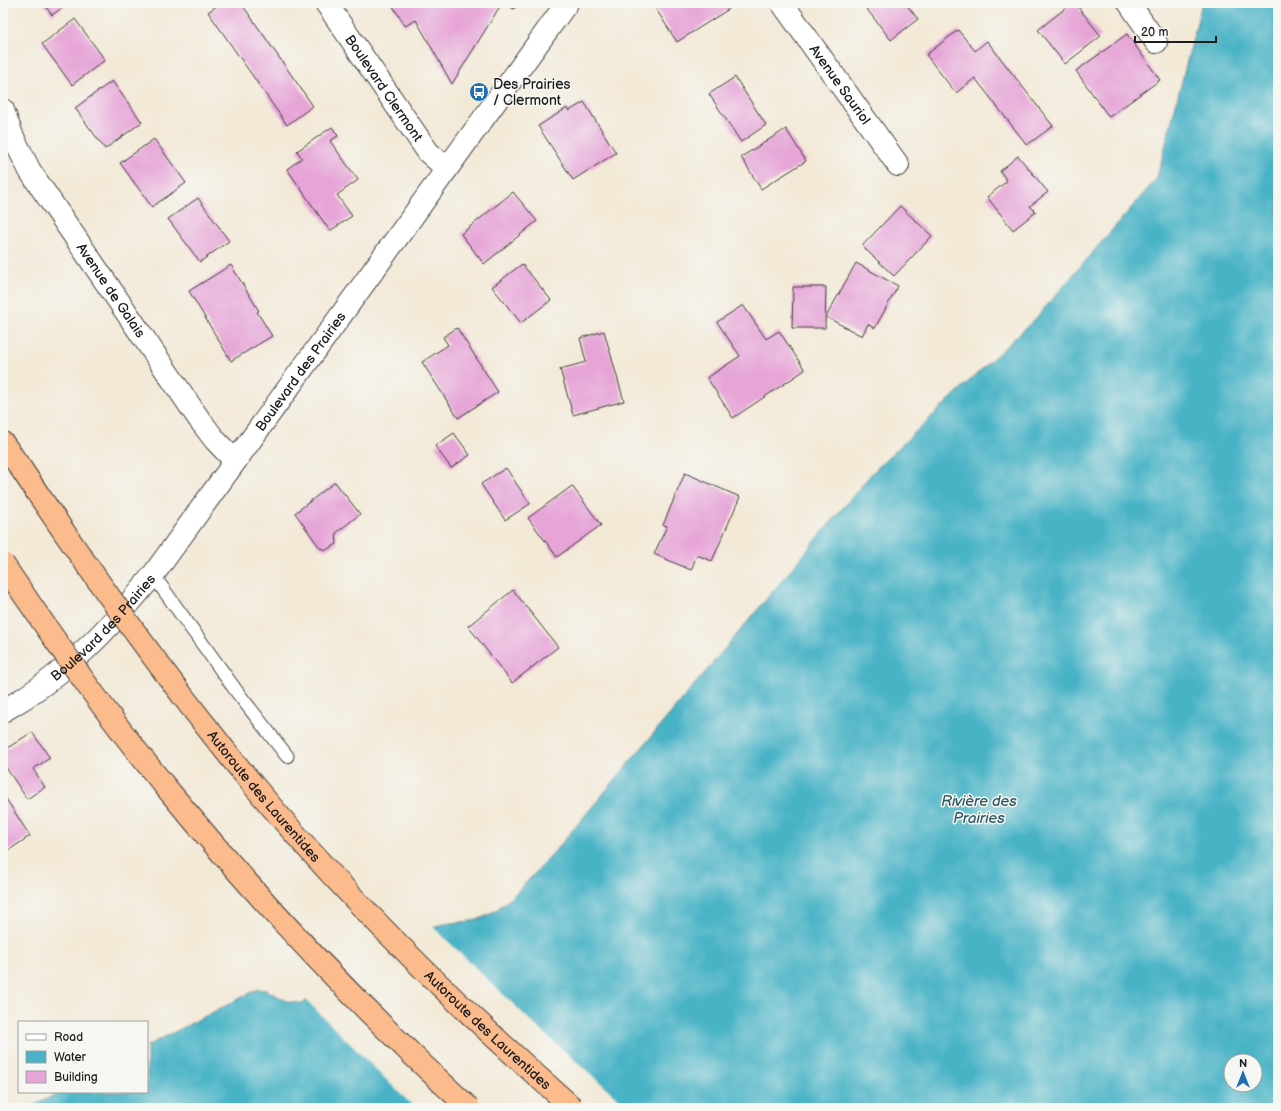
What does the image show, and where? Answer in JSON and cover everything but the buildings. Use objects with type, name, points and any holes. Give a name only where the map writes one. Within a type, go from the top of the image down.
[{"type":"highway","name":"Autoroute des Laurentides","points":[[3,443],[154,660],[251,782],[302,842],[438,983],[573,1108]]},
{"type":"highway","points":[[3,564],[128,739],[215,846],[280,920],[342,986],[417,1061],[469,1108]]},
{"type":"street","name":"Boulevard Clermont","points":[[326,3],[428,152],[447,169]]},
{"type":"street","name":"Boulevard des Prairies","points":[[3,711],[37,690],[83,654],[122,613],[153,574],[567,3]]},
{"type":"street","name":"Avenue Sauriol","points":[[782,3],[898,165]]},
{"type":"street","points":[[1129,3],[1156,42]]},
{"type":"street","name":"Avenue de Galais","points":[[3,110],[12,135],[30,171],[198,419],[235,461]]},
{"type":"lane","points":[[153,574],[237,692],[287,756]]},
{"type":"water","name":"Rivière des Prairies","points":[[1202,3],[1278,3],[1278,1108],[29,1108],[58,1093],[148,1093],[148,1045],[258,989],[266,990],[289,1002],[302,1003],[436,926],[448,923],[466,922],[484,917],[493,912],[522,887],[556,850],[873,472],[1036,318],[1157,178]]},
{"type":"pier","points":[[432,926],[537,1027],[629,1108],[415,1108],[305,999]]},
{"type":"place","name":"Des Prairies / Clermont","points":[[479,92]]}]
